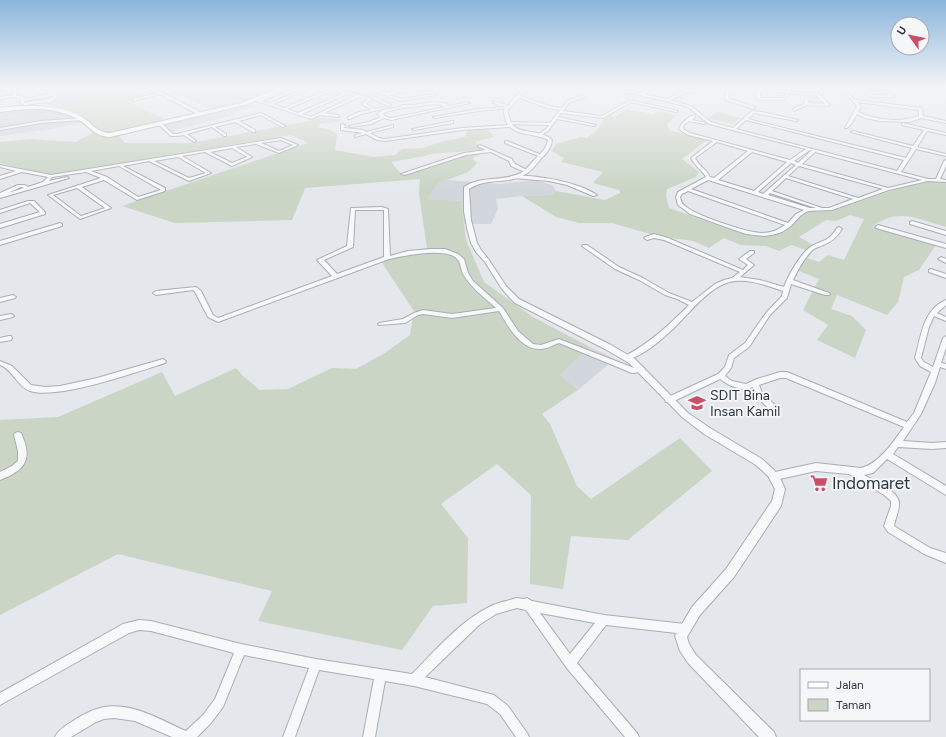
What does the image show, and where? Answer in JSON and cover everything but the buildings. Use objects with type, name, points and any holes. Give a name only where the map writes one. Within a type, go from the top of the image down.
[{"type":"main road","points":[[84,120],[96,132],[106,135],[174,120]]},
{"type":"street","points":[[2,128],[49,120]]},
{"type":"street","points":[[160,124],[172,135],[234,120]]},
{"type":"street","points":[[237,120],[254,131]]},
{"type":"street","points":[[272,120],[283,126]]},
{"type":"street","points":[[351,126],[370,123],[376,120]]},
{"type":"street","points":[[509,120],[510,124],[518,131],[540,135],[550,140],[549,148],[542,156],[527,171],[513,178]]},
{"type":"street","points":[[540,135],[547,130],[553,120]]},
{"type":"street","points":[[568,120],[594,125]]},
{"type":"street","points":[[688,120],[681,126],[683,131],[888,189]]},
{"type":"street","points":[[690,120],[928,180],[946,180]]},
{"type":"street","points":[[700,120],[704,123]]},
{"type":"street","points":[[707,120],[921,182]]},
{"type":"street","points":[[734,129],[743,120]]},
{"type":"street","points":[[750,120],[906,159]]},
{"type":"street","points":[[846,127],[850,120]]},
{"type":"street","points":[[892,120],[912,120]]},
{"type":"street","points":[[414,129],[452,122],[462,129]]},
{"type":"street","points":[[343,125],[342,129],[357,129],[380,140],[388,140],[462,129],[510,124],[550,124]]},
{"type":"street","points":[[903,124],[946,134]]},
{"type":"street","points":[[212,126],[225,135]]},
{"type":"street","points":[[356,136],[392,126]]},
{"type":"street","points":[[898,173],[913,147],[926,130]]},
{"type":"street","points":[[853,132],[946,155]]},
{"type":"street","points":[[184,133],[194,141]]},
{"type":"street","points":[[0,166],[51,176],[121,166],[208,152],[233,147],[256,143],[282,139],[296,145],[279,152],[256,143]]},
{"type":"street","points":[[708,178],[707,173],[694,162],[693,158],[716,141]]},
{"type":"street","points":[[506,142],[542,156]]},
{"type":"street","points":[[480,146],[511,160],[513,165],[527,171]]},
{"type":"street","points":[[208,152],[232,165],[250,158],[233,147]]},
{"type":"street","points":[[756,192],[790,162],[810,150]]},
{"type":"street","points":[[764,195],[786,177],[810,150]]},
{"type":"street","points":[[403,174],[472,153],[491,151]]},
{"type":"street","points":[[715,180],[752,151]]},
{"type":"street","points":[[151,161],[188,180],[193,180],[208,174],[208,172],[179,156]]},
{"type":"street","points":[[938,180],[946,161]]},
{"type":"street","points":[[0,196],[89,171],[105,178],[137,199],[163,191],[163,189],[121,166]]},
{"type":"street","points":[[0,177],[20,169]]},
{"type":"street","points":[[45,183],[51,176]]},
{"type":"street","points":[[786,177],[857,199]]},
{"type":"street","points":[[78,187],[109,208],[78,218],[51,196],[53,194],[105,178]]},
{"type":"street","points":[[595,195],[568,184],[549,180],[513,178],[475,184],[466,192],[472,234],[477,249],[511,296],[526,306],[627,358],[642,370],[670,400],[696,423],[759,462],[775,476],[780,489],[777,503],[730,573],[696,611],[681,636],[687,652],[718,686],[769,737]]},
{"type":"street","points":[[810,210],[708,178],[678,194],[678,199],[684,209],[743,231],[754,234],[773,234],[789,225],[802,212],[840,207],[857,199],[888,189],[928,180]]},
{"type":"street","points":[[686,189],[789,225]]},
{"type":"street","points":[[770,191],[826,210]]},
{"type":"street","points":[[0,212],[32,202],[43,213],[0,226]]},
{"type":"street","points":[[336,277],[320,260],[350,247],[353,209],[386,209],[387,258]]},
{"type":"street","points":[[912,223],[946,233]]},
{"type":"street","points":[[5,249],[0,243],[60,225]]},
{"type":"street","points":[[878,227],[946,246]]},
{"type":"street","points":[[670,400],[721,376],[728,368],[731,357],[747,345],[768,314],[785,296],[789,281],[802,263],[804,257],[811,249],[831,239],[839,229]]},
{"type":"street","points":[[647,238],[654,236],[666,239],[744,272]]},
{"type":"street","points":[[585,246],[617,268],[641,279],[667,294],[693,305]]},
{"type":"street","points":[[156,293],[194,288],[198,291],[210,316],[218,320],[387,258],[408,253],[445,251],[456,255],[461,259],[465,273],[472,282],[501,309],[516,333],[531,346],[541,347],[559,341],[634,371],[642,370]]},
{"type":"street","points":[[627,358],[639,352],[659,336],[714,286],[734,279],[744,272],[751,264],[742,259],[752,252]]},
{"type":"street","points":[[931,271],[946,276]]},
{"type":"street","points":[[734,279],[756,281],[786,290]]},
{"type":"street","points":[[789,281],[827,294]]},
{"type":"street","points":[[0,300],[13,297]]},
{"type":"street","points":[[940,368],[922,364],[918,358],[924,327],[933,314],[946,302]]},
{"type":"street","points":[[381,324],[405,321],[416,314],[423,312],[452,316],[501,309]]},
{"type":"street","points":[[933,314],[946,319]]},
{"type":"street","points":[[0,318],[11,316]]},
{"type":"street","points":[[0,340],[9,338]]},
{"type":"street","points":[[775,476],[816,467],[851,472],[870,470],[896,444],[917,414],[931,383],[940,368],[945,343]]},
{"type":"street","points":[[0,363],[7,366],[26,386],[43,390],[86,382],[163,360]]},
{"type":"street","points":[[721,376],[730,383],[747,387],[780,375],[787,375],[909,426]]},
{"type":"street","points":[[755,384],[759,394],[775,410]]},
{"type":"street","points":[[0,476],[16,469],[22,463],[23,451],[18,435]]},
{"type":"street","points":[[896,444],[932,446],[946,445]]},
{"type":"street","points":[[887,454],[946,490]]},
{"type":"street","points":[[851,472],[887,492],[895,500],[895,506],[889,526],[890,530],[927,551],[946,558]]},
{"type":"street","points":[[414,680],[475,621],[494,610],[518,603],[527,603],[604,620],[685,629]]},
{"type":"street","points":[[527,603],[570,663],[633,737]]},
{"type":"street","points":[[570,663],[604,620]]},
{"type":"street","points":[[0,699],[127,628],[134,626],[151,626],[241,649],[316,664],[414,680],[490,699],[504,710],[523,737]]},
{"type":"street","points":[[61,737],[95,716],[112,712],[133,715],[187,737],[210,716],[219,703],[241,649]]},
{"type":"street","points":[[289,737],[316,664]]},
{"type":"street","points":[[369,737],[381,674]]},
{"type":"shaded area","points":[[0,120],[72,120],[80,123],[46,130],[0,136]]},
{"type":"shaded area","points":[[164,120],[214,120],[174,130],[176,132],[167,134],[154,123]]},
{"type":"shaded area","points":[[446,180],[499,184],[534,180],[552,185],[556,191],[551,195],[496,199],[498,209],[491,224],[464,224],[461,201],[427,199],[439,183]]},
{"type":"shaded area","points":[[590,347],[615,359],[578,390],[560,375]]},
{"type":"green space","points":[[72,120],[164,120],[116,131],[125,143],[191,143],[311,120],[341,120],[320,124],[317,127],[328,129],[337,134],[335,150],[374,157],[395,155],[402,149],[423,148],[440,142],[465,137],[468,129],[486,128],[494,137],[475,142],[483,150],[430,154],[391,162],[402,175],[464,156],[480,155],[472,158],[477,163],[468,172],[439,183],[427,199],[461,201],[466,240],[484,282],[533,317],[590,347],[560,375],[578,390],[542,414],[550,424],[577,486],[591,499],[680,438],[712,471],[628,540],[571,536],[563,589],[530,584],[531,495],[497,464],[441,504],[468,538],[467,603],[433,606],[402,650],[258,621],[272,591],[118,554],[0,615],[0,420],[58,417],[162,372],[175,396],[236,368],[260,390],[288,389],[332,368],[356,369],[385,353],[410,335],[414,311],[379,257],[427,248],[419,194],[420,179],[305,188],[292,220],[175,223],[122,206],[308,143],[291,135],[56,174],[42,173],[0,163],[0,142],[30,139],[76,142],[94,132],[80,123]]},
{"type":"green space","points":[[603,120],[671,120],[667,124],[669,130],[707,140],[682,159],[699,172],[696,177],[667,189],[666,196],[669,208],[743,234],[765,235],[780,233],[806,212],[829,211],[841,208],[891,191],[926,182],[946,182],[946,227],[917,218],[899,216],[890,217],[872,227],[936,245],[919,270],[904,277],[898,302],[887,315],[837,295],[831,309],[852,316],[866,330],[855,358],[817,340],[828,325],[803,310],[819,279],[799,271],[807,258],[819,262],[828,255],[844,260],[864,219],[850,215],[836,221],[826,220],[799,237],[812,244],[806,250],[791,245],[779,251],[766,246],[741,245],[724,238],[709,248],[693,241],[657,236],[612,223],[579,223],[556,217],[522,196],[551,195],[556,191],[605,200],[620,193],[619,190],[593,183],[603,172],[561,162],[564,158],[552,151],[556,144],[581,137],[587,138],[596,131]]},
{"type":"green space","points":[[718,120],[737,120],[732,124]]},
{"type":"place","name":"SDIT Bina Insan Kamil","points":[[697,403]]},
{"type":"place","name":"Indomaret","points":[[819,483]]}]
